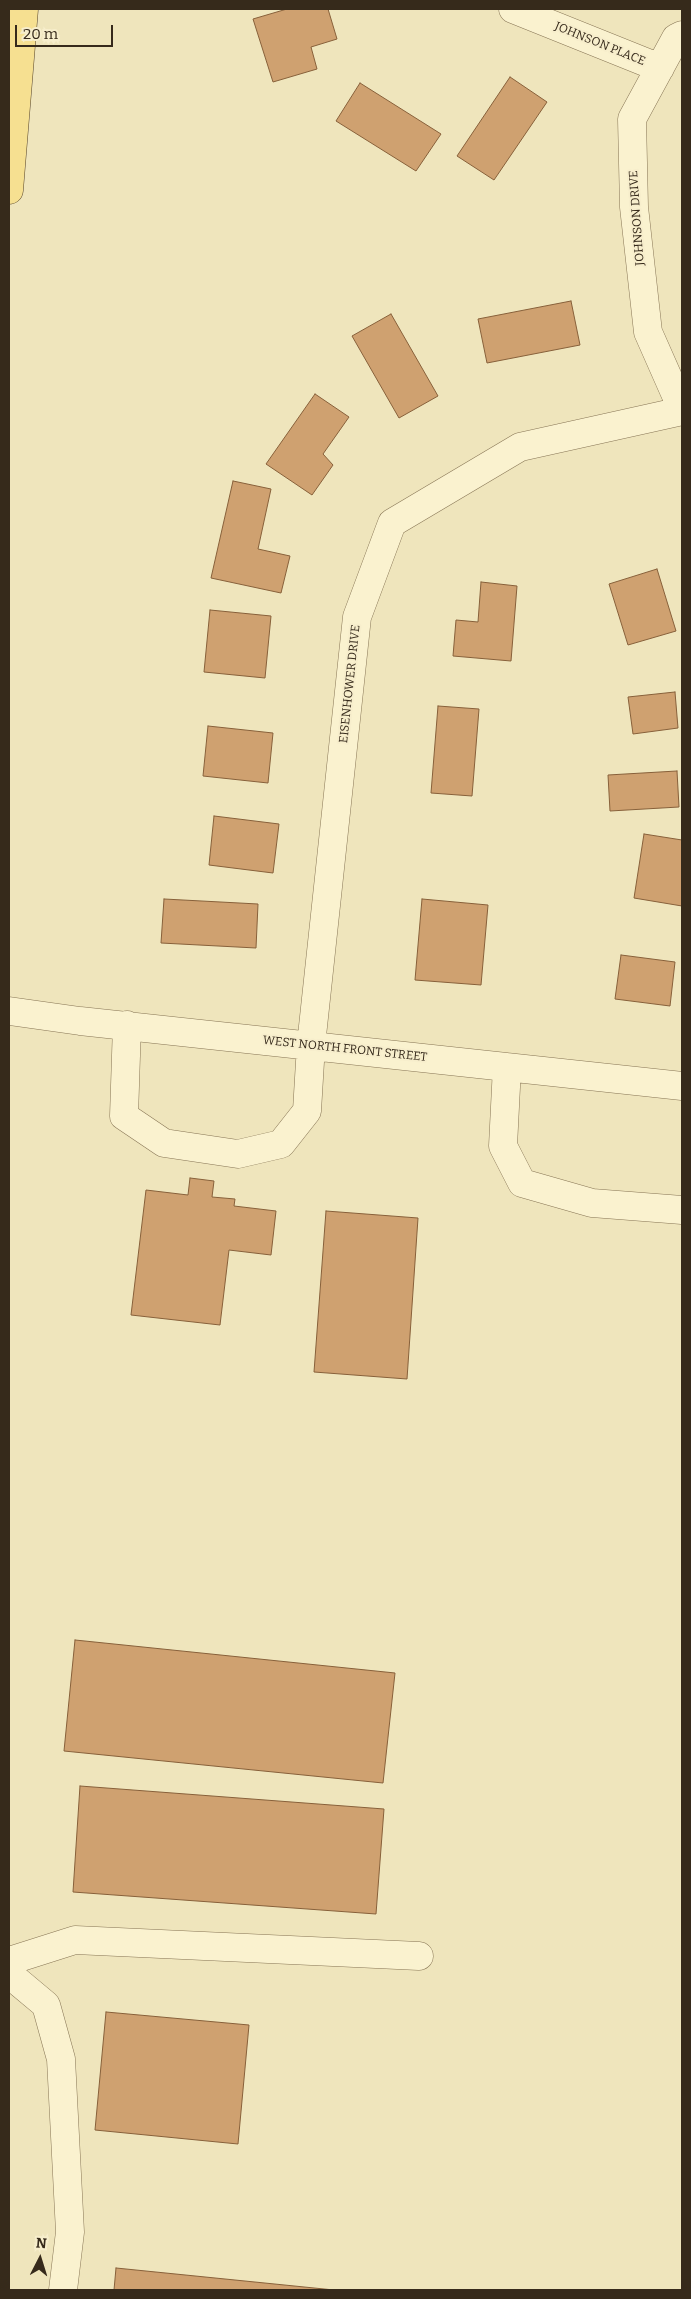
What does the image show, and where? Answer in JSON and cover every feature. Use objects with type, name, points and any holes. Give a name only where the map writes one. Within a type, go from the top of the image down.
[{"type":"main road","points":[[9,190],[24,9]]},
{"type":"street","name":"JOHNSON PLACE","points":[[513,9],[660,68]]},
{"type":"street","name":"JOHNSON DRIVE","points":[[682,36],[676,38],[632,119],[634,207],[648,332],[682,410]]},
{"type":"street","name":"EISENHOWER DRIVE","points":[[127,1025],[124,1116],[164,1143],[238,1154],[281,1144],[307,1111],[311,1045],[357,617],[392,523],[520,447],[682,410]]},
{"type":"street","name":"WEST NORTH FRONT STREET","points":[[9,1011],[682,1086]]},
{"type":"street","points":[[507,1067],[503,1146],[522,1183],[592,1203],[682,1210]]},
{"type":"street","points":[[9,1962],[75,1940],[420,1956]]},
{"type":"street","points":[[9,1974],[46,2005],[61,2059],[70,2232],[63,2290]]},
{"type":"building","points":[[287,9],[328,9],[337,39],[311,47],[317,69],[273,82],[253,19]]},
{"type":"building","points":[[510,77],[547,102],[494,180],[457,156]]},
{"type":"building","points":[[360,83],[441,134],[416,171],[336,121]]},
{"type":"building","points":[[571,301],[580,345],[487,363],[478,319]]},
{"type":"building","points":[[391,314],[438,396],[399,418],[352,336]]},
{"type":"building","points":[[315,394],[349,417],[323,454],[333,465],[312,495],[266,464]]},
{"type":"building","points":[[233,481],[271,489],[258,549],[290,556],[281,593],[211,578]]},
{"type":"building","points":[[657,569],[676,631],[628,645],[609,584]]},
{"type":"building","points":[[481,582],[517,586],[511,661],[453,656],[456,620],[478,622]]},
{"type":"building","points":[[210,610],[271,616],[265,678],[204,672]]},
{"type":"building","points":[[675,692],[678,728],[633,734],[628,697]]},
{"type":"building","points":[[438,706],[479,709],[472,796],[431,793]]},
{"type":"building","points":[[208,726],[273,733],[268,783],[203,776]]},
{"type":"building","points":[[677,771],[679,807],[610,811],[608,775]]},
{"type":"building","points":[[214,816],[279,824],[273,873],[209,865]]},
{"type":"building","points":[[644,834],[682,840],[682,906],[634,898]]},
{"type":"building","points":[[164,899],[258,904],[256,948],[161,943]]},
{"type":"building","points":[[422,899],[488,905],[481,985],[415,980]]},
{"type":"building","points":[[621,955],[675,962],[670,1006],[615,999]]},
{"type":"building","points":[[190,1178],[214,1181],[212,1197],[235,1199],[234,1206],[276,1211],[271,1255],[229,1250],[220,1325],[131,1315],[146,1190],[188,1195]]},
{"type":"building","points":[[326,1211],[418,1218],[407,1379],[314,1372]]},
{"type":"building","points":[[75,1640],[395,1673],[383,1783],[64,1751]]},
{"type":"building","points":[[80,1786],[384,1809],[376,1914],[73,1892]]},
{"type":"building","points":[[106,2012],[249,2025],[238,2144],[95,2130]]},
{"type":"building","points":[[116,2268],[334,2290],[114,2290]]}]
